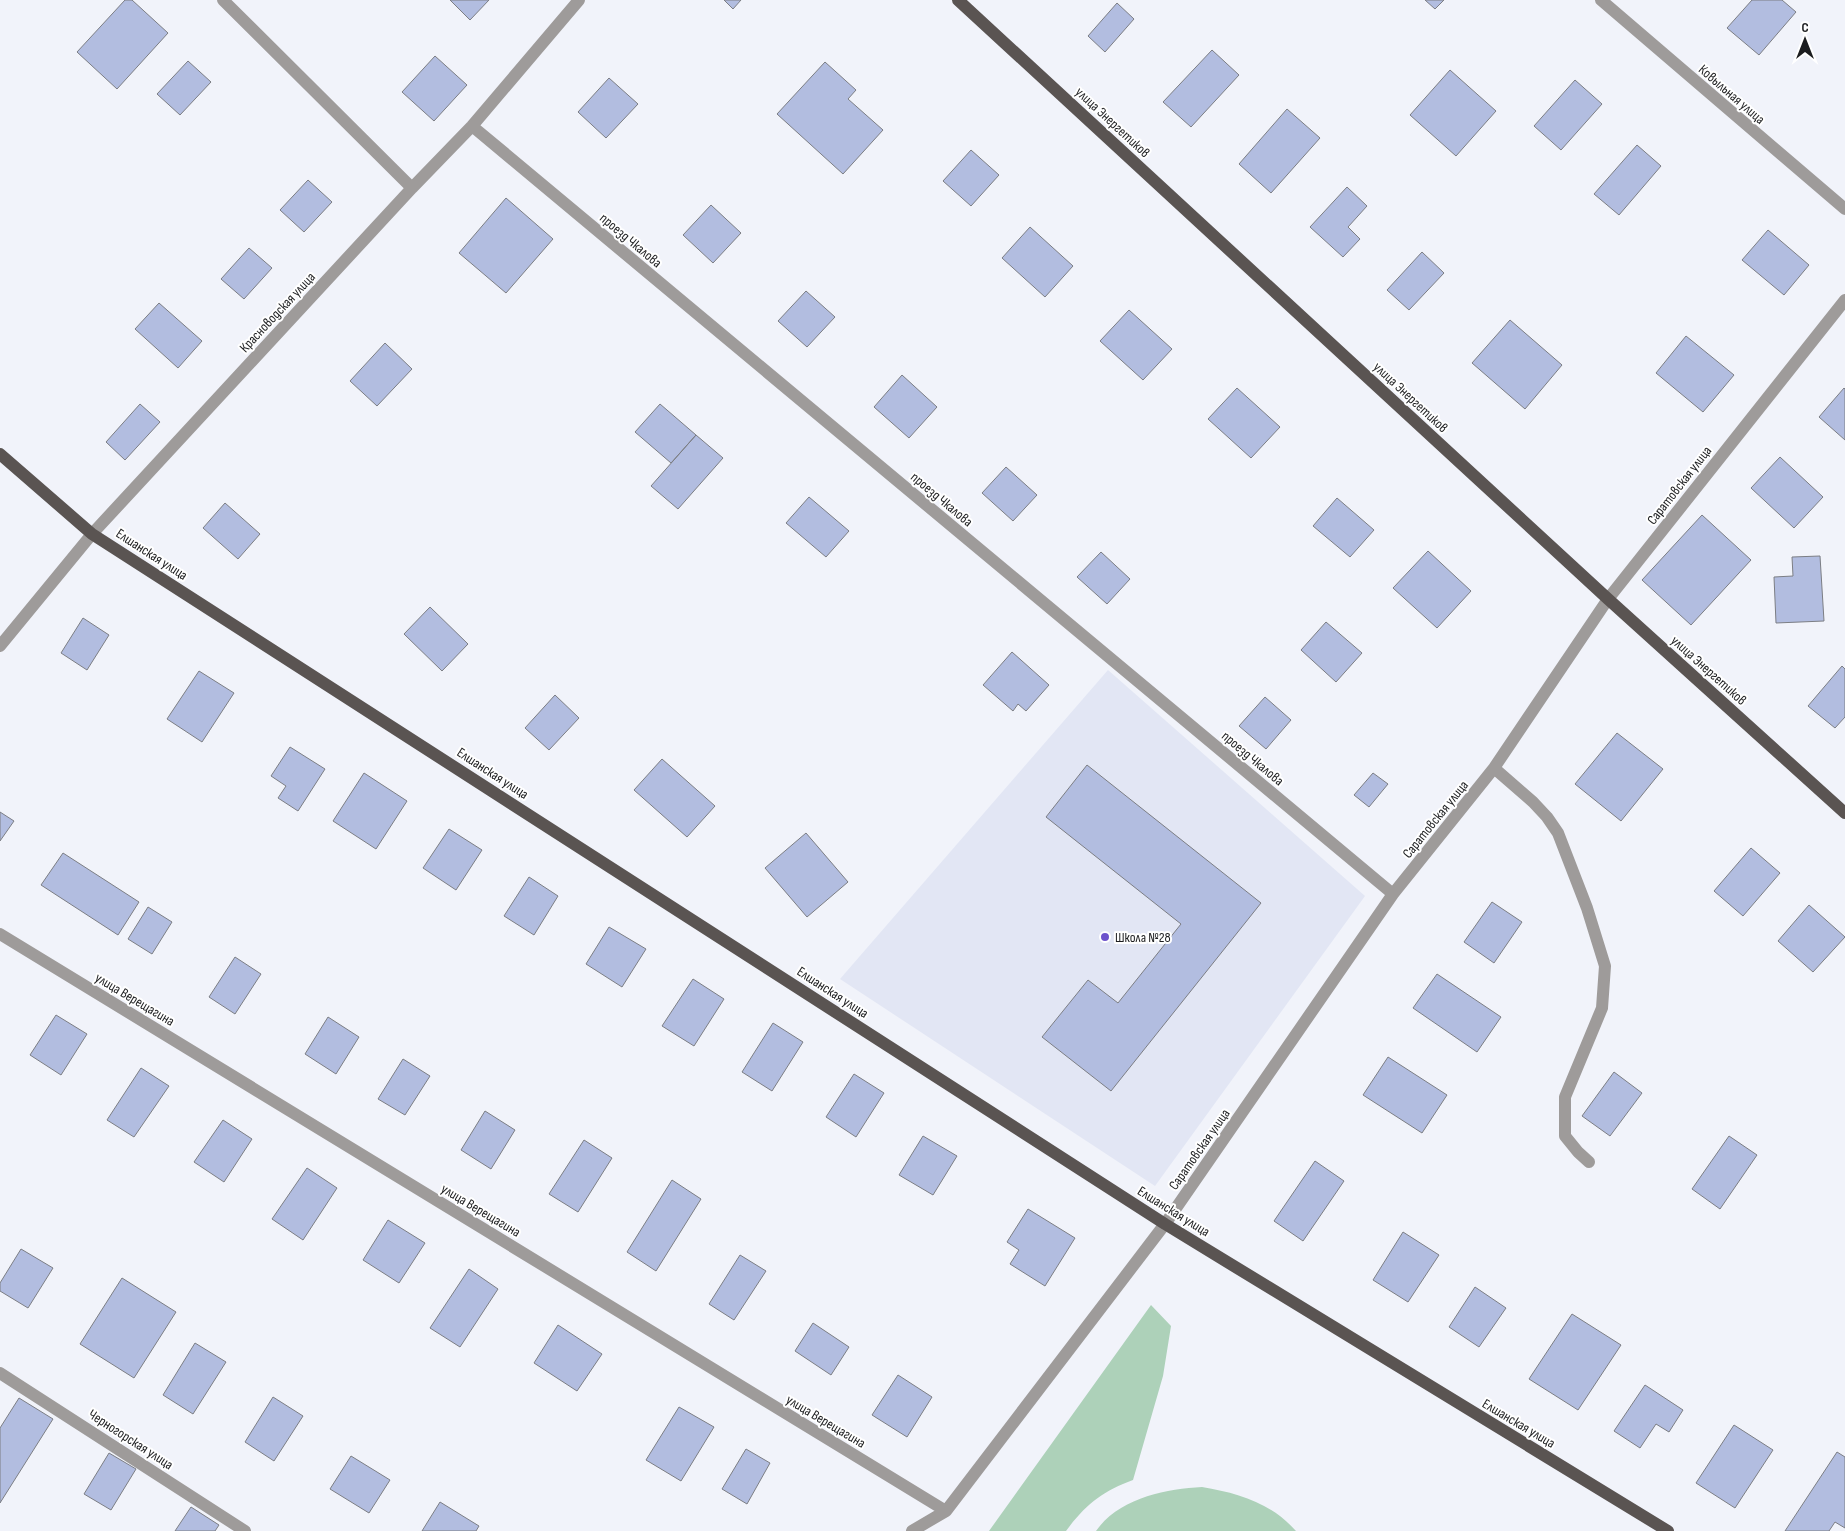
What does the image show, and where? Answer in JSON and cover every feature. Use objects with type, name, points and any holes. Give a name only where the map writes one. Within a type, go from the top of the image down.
[{"type":"main road","name":"улица Энергетиков","points":[[958,0],[1608,599],[1845,813]]},
{"type":"main road","name":"Елшанская улица","points":[[0,454],[92,534],[1165,1224],[1668,1531]]},
{"type":"street","points":[[223,0],[412,188]]},
{"type":"street","name":"Красноводская улица","points":[[0,646],[92,534],[412,188],[472,126],[579,0]]},
{"type":"street","name":"Ковыльная улица","points":[[1601,0],[1845,209]]},
{"type":"street","name":"проезд Чкалова","points":[[472,126],[1393,894]]},
{"type":"street","name":"Саратовская улица","points":[[912,1531],[946,1511],[1165,1224],[1393,894],[1494,768],[1608,599],[1845,300]]},
{"type":"street","points":[[1494,768],[1548,817],[1558,833],[1587,908],[1605,966],[1602,1008],[1565,1097],[1565,1136],[1589,1162]]},
{"type":"street","name":"улица Верещагина","points":[[0,934],[946,1511]]},
{"type":"street","name":"Черногорская улица","points":[[0,1373],[245,1531]]},
{"type":"shaded area","name":"Школа №28","points":[[1108,670],[1365,896],[1155,1186],[840,979]]},
{"type":"green space","points":[[1151,1305],[1171,1326],[1163,1376],[1133,1480],[1095,1500],[1066,1531],[989,1531]]},
{"type":"green space","points":[[1202,1487],[1228,1492],[1265,1506],[1286,1521],[1296,1531],[1096,1531],[1117,1510],[1144,1497],[1173,1490]]},
{"type":"building","points":[[125,0],[132,0],[168,33],[117,89],[77,52]]},
{"type":"building","points":[[450,0],[489,0],[470,20]]},
{"type":"building","points":[[724,0],[741,0],[733,9]]},
{"type":"building","points":[[1425,0],[1444,0],[1435,9]]},
{"type":"building","points":[[1752,0],[1782,0],[1796,12],[1759,55],[1727,28]]},
{"type":"building","points":[[1117,3],[1134,19],[1105,52],[1088,36]]},
{"type":"building","points":[[1212,50],[1239,75],[1191,127],[1163,102]]},
{"type":"building","points":[[435,56],[467,85],[434,121],[402,92]]},
{"type":"building","points":[[188,61],[211,82],[180,115],[157,94]]},
{"type":"building","points":[[825,62],[856,90],[848,99],[883,130],[843,174],[777,114]]},
{"type":"building","points":[[1450,70],[1496,111],[1456,156],[1410,115]]},
{"type":"building","points":[[609,78],[638,104],[606,138],[578,112]]},
{"type":"building","points":[[1575,80],[1602,104],[1561,150],[1534,126]]},
{"type":"building","points":[[1287,109],[1320,138],[1271,193],[1239,164]]},
{"type":"building","points":[[1637,145],[1661,166],[1619,215],[1594,194]]},
{"type":"building","points":[[971,150],[999,175],[971,206],[943,181]]},
{"type":"building","points":[[308,180],[332,202],[304,232],[280,210]]},
{"type":"building","points":[[1347,187],[1367,206],[1348,227],[1360,239],[1343,257],[1310,227]]},
{"type":"building","points":[[506,198],[553,239],[506,293],[459,253]]},
{"type":"building","points":[[711,205],[741,233],[713,263],[683,235]]},
{"type":"building","points":[[1030,227],[1073,266],[1045,297],[1002,258]]},
{"type":"building","points":[[1768,230],[1809,265],[1784,295],[1742,260]]},
{"type":"building","points":[[249,248],[272,268],[244,299],[221,279]]},
{"type":"building","points":[[1422,252],[1444,273],[1409,310],[1387,290]]},
{"type":"building","points":[[806,291],[835,317],[807,347],[778,321]]},
{"type":"building","points":[[159,303],[202,341],[178,368],[135,329]]},
{"type":"building","points":[[1129,310],[1172,349],[1143,380],[1100,341]]},
{"type":"building","points":[[1510,320],[1562,365],[1525,409],[1472,363]]},
{"type":"building","points":[[1686,336],[1734,375],[1703,412],[1656,373]]},
{"type":"building","points":[[385,343],[412,369],[377,406],[350,381]]},
{"type":"building","points":[[902,375],[937,407],[909,438],[874,407]]},
{"type":"building","points":[[1237,388],[1280,427],[1251,458],[1208,419]]},
{"type":"building","points":[[1845,389],[1845,440],[1819,417]]},
{"type":"building","points":[[140,404],[160,422],[125,460],[106,442]]},
{"type":"building","points":[[660,404],[696,435],[671,463],[635,432]]},
{"type":"building","points":[[696,435],[723,458],[678,509],[651,486]]},
{"type":"building","points":[[1780,457],[1823,497],[1794,528],[1751,488]]},
{"type":"building","points":[[1006,467],[1037,495],[1013,521],[982,493]]},
{"type":"building","points":[[809,497],[849,531],[826,557],[786,523]]},
{"type":"building","points":[[1337,498],[1374,530],[1350,557],[1313,526]]},
{"type":"building","points":[[225,503],[260,534],[238,559],[203,528]]},
{"type":"building","points":[[1702,515],[1751,560],[1691,625],[1642,580]]},
{"type":"building","points":[[1428,551],[1471,591],[1437,628],[1393,588]]},
{"type":"building","points":[[1101,552],[1130,579],[1107,604],[1077,577]]},
{"type":"building","points":[[1820,556],[1824,621],[1776,623],[1774,577],[1793,576],[1792,557]]},
{"type":"building","points":[[430,607],[468,644],[442,671],[404,634]]},
{"type":"building","points":[[83,618],[109,635],[87,670],[61,653]]},
{"type":"building","points":[[1326,622],[1362,653],[1336,682],[1301,650]]},
{"type":"building","points":[[1012,652],[1049,685],[1026,711],[1018,704],[1013,711],[983,685]]},
{"type":"building","points":[[1842,666],[1845,669],[1845,717],[1835,728],[1808,706]]},
{"type":"building","points":[[199,671],[234,693],[202,742],[167,719]]},
{"type":"building","points":[[555,695],[579,718],[549,750],[525,728]]},
{"type":"building","points":[[1265,697],[1291,720],[1266,749],[1239,726]]},
{"type":"building","points":[[1617,733],[1663,769],[1621,821],[1575,784]]},
{"type":"building","points":[[290,747],[325,769],[298,811],[278,798],[286,786],[271,776]]},
{"type":"building","points":[[662,759],[715,806],[687,837],[634,790]]},
{"type":"building","points":[[1087,765],[1261,903],[1111,1091],[1042,1037],[1088,980],[1118,1003],[1181,924],[1046,817]]},
{"type":"building","points":[[364,773],[407,801],[376,849],[333,821]]},
{"type":"building","points":[[1373,773],[1388,784],[1369,807],[1354,795]]},
{"type":"building","points":[[0,812],[14,821],[0,841]]},
{"type":"building","points":[[449,829],[482,850],[456,890],[423,868]]},
{"type":"building","points":[[806,833],[848,882],[807,917],[765,868]]},
{"type":"building","points":[[1751,848],[1780,873],[1743,916],[1714,891]]},
{"type":"building","points":[[63,853],[139,902],[118,935],[41,885]]},
{"type":"building","points":[[529,877],[558,896],[534,935],[504,916]]},
{"type":"building","points":[[1492,902],[1522,922],[1494,963],[1464,942]]},
{"type":"building","points":[[1809,905],[1845,937],[1813,972],[1778,941]]},
{"type":"building","points":[[148,907],[172,922],[152,954],[128,939]]},
{"type":"building","points":[[609,927],[646,949],[622,987],[586,964]]},
{"type":"building","points":[[235,957],[261,974],[235,1014],[209,997]]},
{"type":"building","points":[[1437,974],[1501,1017],[1477,1052],[1413,1008]]},
{"type":"building","points":[[693,979],[724,999],[694,1046],[662,1026]]},
{"type":"building","points":[[56,1015],[87,1034],[61,1075],[30,1055]]},
{"type":"building","points":[[328,1017],[359,1037],[336,1074],[305,1054]]},
{"type":"building","points":[[773,1023],[803,1042],[772,1091],[742,1072]]},
{"type":"building","points":[[1388,1057],[1447,1095],[1422,1133],[1363,1095]]},
{"type":"building","points":[[403,1059],[430,1076],[405,1115],[378,1099]]},
{"type":"building","points":[[141,1068],[169,1086],[134,1137],[107,1120]]},
{"type":"building","points":[[1614,1072],[1642,1093],[1610,1136],[1582,1116]]},
{"type":"building","points":[[854,1074],[884,1093],[856,1137],[826,1117]]},
{"type":"building","points":[[485,1111],[515,1130],[491,1169],[461,1150]]},
{"type":"building","points":[[223,1120],[252,1139],[224,1182],[194,1162]]},
{"type":"building","points":[[923,1136],[957,1156],[933,1195],[899,1175]]},
{"type":"building","points":[[1729,1136],[1757,1155],[1720,1209],[1692,1189]]},
{"type":"building","points":[[584,1140],[612,1158],[578,1212],[549,1194]]},
{"type":"building","points":[[1315,1161],[1344,1181],[1303,1241],[1274,1221]]},
{"type":"building","points":[[307,1168],[337,1188],[303,1240],[272,1219]]},
{"type":"building","points":[[672,1180],[701,1199],[656,1271],[627,1252]]},
{"type":"building","points":[[1028,1209],[1075,1238],[1045,1286],[1010,1264],[1019,1250],[1007,1242]]},
{"type":"building","points":[[388,1220],[425,1243],[399,1283],[363,1260]]},
{"type":"building","points":[[1403,1232],[1439,1255],[1408,1302],[1373,1280]]},
{"type":"building","points":[[21,1249],[53,1268],[28,1308],[0,1291],[0,1283]]},
{"type":"building","points":[[740,1255],[766,1271],[734,1320],[709,1304]]},
{"type":"building","points":[[469,1269],[498,1289],[460,1347],[430,1328]]},
{"type":"building","points":[[122,1278],[176,1312],[134,1378],[80,1344]]},
{"type":"building","points":[[1475,1287],[1506,1308],[1479,1347],[1449,1327]]},
{"type":"building","points":[[1572,1314],[1621,1345],[1578,1410],[1529,1379]]},
{"type":"building","points":[[813,1323],[849,1347],[831,1375],[795,1351]]},
{"type":"building","points":[[558,1325],[602,1354],[577,1391],[534,1363]]},
{"type":"building","points":[[195,1343],[226,1362],[193,1414],[163,1395]]},
{"type":"building","points":[[898,1375],[932,1397],[907,1437],[872,1415]]},
{"type":"building","points":[[1645,1385],[1683,1410],[1669,1432],[1656,1424],[1640,1448],[1614,1431]]},
{"type":"building","points":[[273,1397],[303,1416],[274,1461],[245,1442]]},
{"type":"building","points":[[19,1398],[53,1419],[0,1503],[0,1428]]},
{"type":"building","points":[[679,1407],[714,1427],[681,1481],[646,1460]]},
{"type":"building","points":[[1734,1425],[1773,1450],[1735,1508],[1696,1483]]},
{"type":"building","points":[[746,1449],[770,1463],[747,1504],[722,1489]]},
{"type":"building","points":[[1837,1452],[1845,1457],[1845,1528],[1835,1522],[1829,1531],[1785,1531]]},
{"type":"building","points":[[109,1453],[136,1469],[111,1510],[84,1494]]},
{"type":"building","points":[[351,1456],[390,1480],[369,1513],[330,1489]]},
{"type":"building","points":[[440,1502],[479,1526],[476,1531],[422,1531]]},
{"type":"building","points":[[191,1507],[219,1525],[215,1531],[175,1531]]},
{"type":"place","name":"Школа №28","points":[[1105,937]]}]
